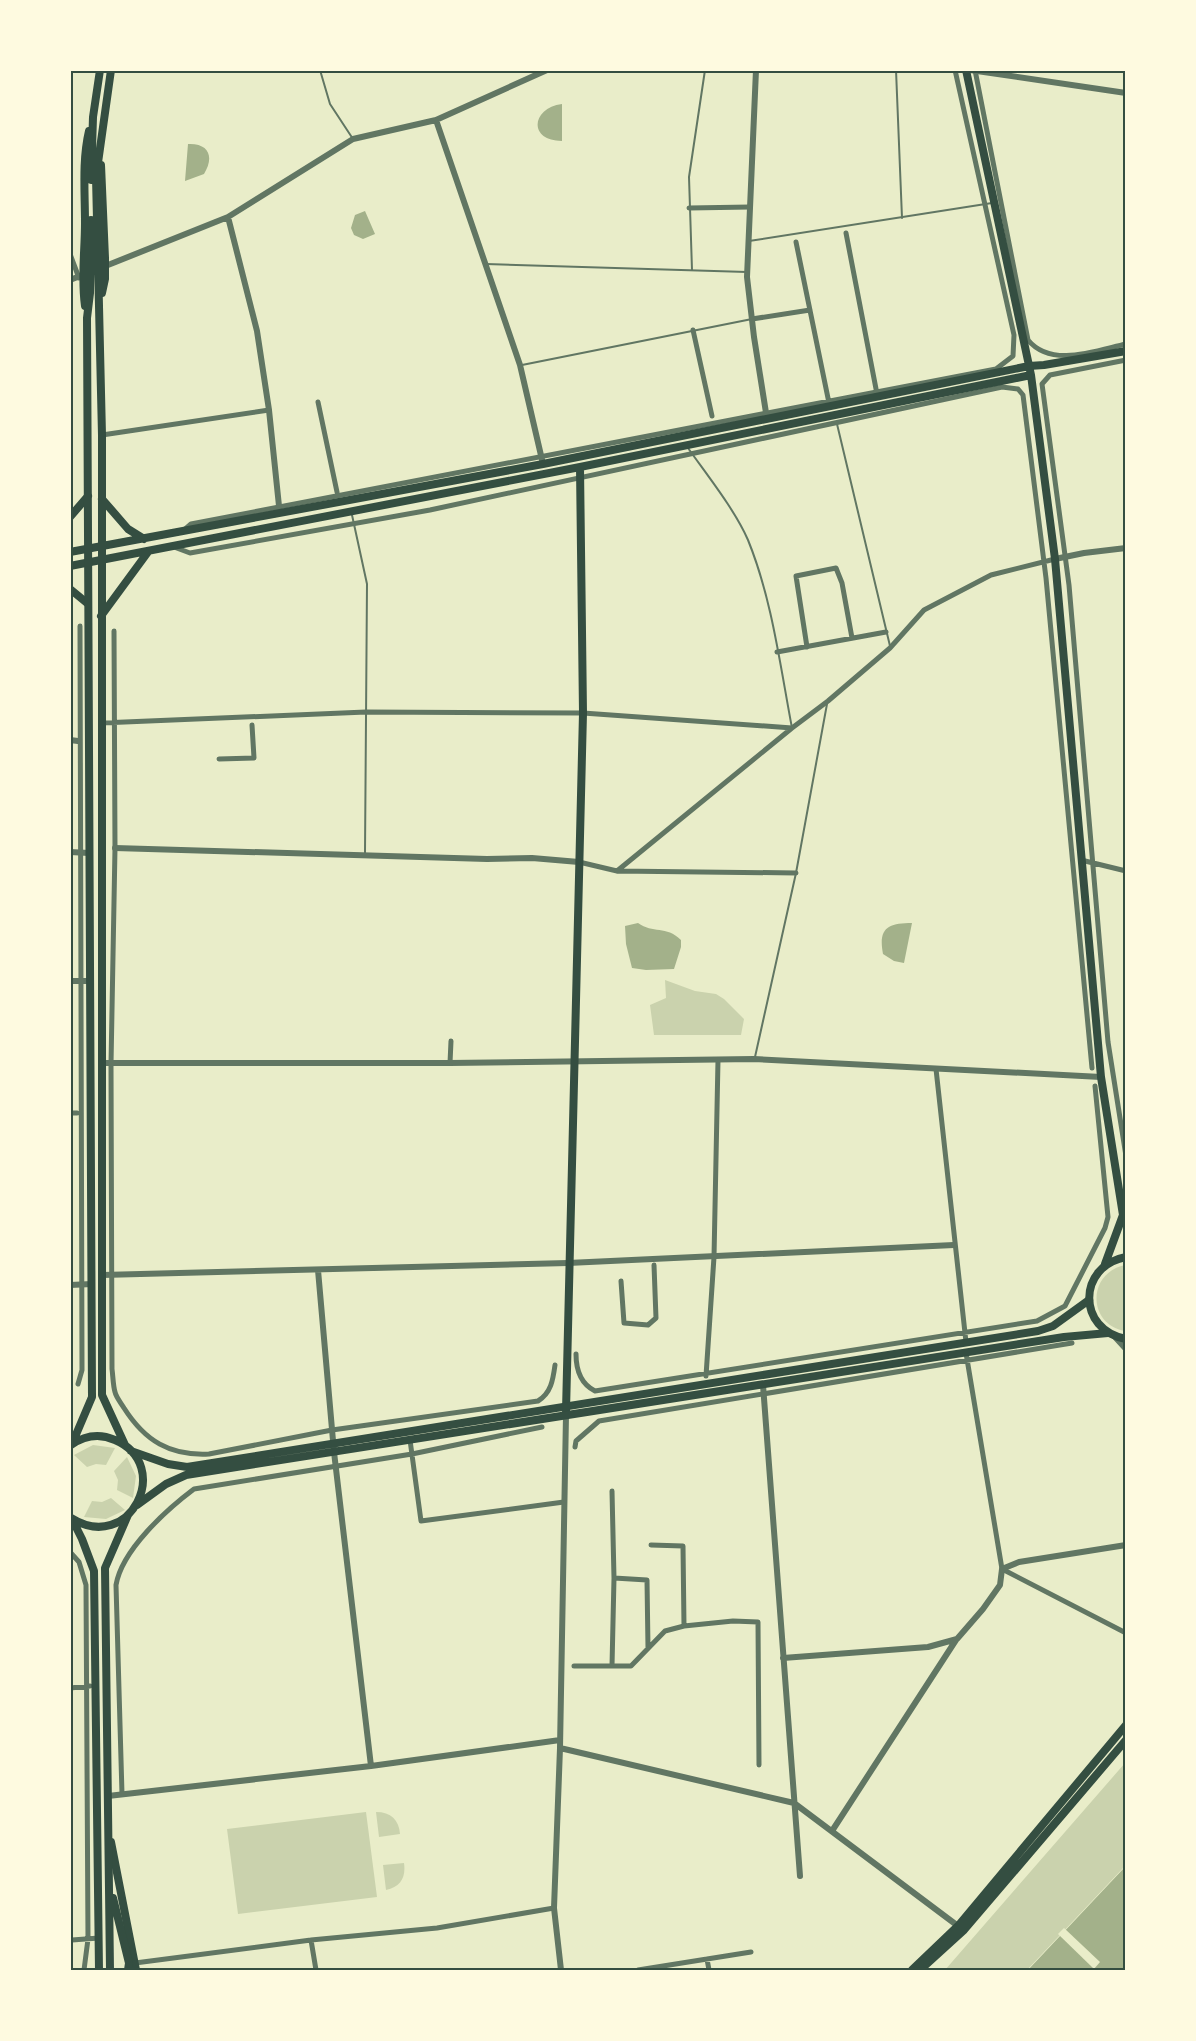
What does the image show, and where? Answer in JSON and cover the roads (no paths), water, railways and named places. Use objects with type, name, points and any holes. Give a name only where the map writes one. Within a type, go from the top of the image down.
[{"type":"main road","points":[[87,318],[82,287],[85,226],[84,172],[87,141],[100,70]]},
{"type":"main road","points":[[110,1971],[105,1568],[129,1515],[140,1497],[143,1481],[140,1465],[128,1448],[102,1395],[102,435],[98,308],[105,279],[101,142],[111,70]]},
{"type":"main road","points":[[968,70],[1031,375],[1054,559],[1101,1077],[1124,1217],[1105,1265]]},
{"type":"main road","points":[[71,1445],[92,1397],[85,852],[87,318],[90,293],[93,117]]},
{"type":"main road","points":[[70,552],[543,464],[1029,366],[1125,351]]},
{"type":"main road","points":[[70,566],[836,419],[1031,375]]},
{"type":"main road","points":[[566,1415],[583,713],[580,468]]},
{"type":"main road","points":[[70,517],[88,496]]},
{"type":"main road","points":[[102,499],[128,529],[144,539]]},
{"type":"main road","points":[[101,616],[148,552]]},
{"type":"main road","points":[[70,589],[87,603]]},
{"type":"main road","points":[[1112,1335],[1097,1322],[1089,1300],[1095,1277],[1105,1265],[1125,1257]]},
{"type":"main road","points":[[136,1505],[166,1484],[186,1475],[706,1379],[1038,1331],[1053,1326],[1089,1300]]},
{"type":"main road","points":[[71,1445],[94,1436],[110,1438],[168,1464],[187,1467],[334,1447],[410,1440],[566,1415],[764,1389],[967,1357],[1064,1337],[1112,1335],[1125,1339]]},
{"type":"main road","points":[[71,1518],[89,1526],[98,1527],[115,1523],[129,1515]]},
{"type":"main road","points":[[71,1518],[94,1571],[91,1686],[99,1971]]},
{"type":"main road","points":[[912,1971],[958,1926],[1125,1725]]},
{"type":"main road","points":[[920,1971],[964,1930],[1125,1740]]},
{"type":"main road","points":[[109,1834],[136,1967]]},
{"type":"main road","points":[[110,1882],[129,1963],[128,1971]]},
{"type":"street","points":[[70,280],[228,217],[352,139],[436,120],[547,70]]},
{"type":"street","points":[[756,70],[747,272],[767,419]]},
{"type":"street","points":[[182,532],[191,524],[279,506],[996,369],[1013,356],[1014,335],[955,70]]},
{"type":"street","points":[[968,70],[1125,93]]},
{"type":"street","points":[[975,70],[1029,340],[1036,349],[1054,356],[1125,344]]},
{"type":"street","points":[[436,120],[520,365],[543,464]]},
{"type":"street","points":[[689,208],[750,207]]},
{"type":"street","points":[[228,217],[257,332],[269,410],[279,506],[275,514]]},
{"type":"street","points":[[846,233],[877,394]]},
{"type":"street","points":[[796,242],[829,404]]},
{"type":"street","points":[[70,254],[82,287]]},
{"type":"street","points":[[752,319],[810,310]]},
{"type":"street","points":[[693,330],[712,416]]},
{"type":"street","points":[[1125,360],[1050,375],[1042,384],[1065,556],[1108,1042],[1125,1156]]},
{"type":"street","points":[[174,547],[190,553],[430,510],[692,454],[836,419],[1002,387],[1018,389],[1023,395],[1044,561],[1092,1068]]},
{"type":"street","points":[[318,402],[337,492]]},
{"type":"street","points":[[102,435],[269,410]]},
{"type":"street","points":[[617,871],[828,701],[890,648],[924,610],[991,575],[1065,556],[1125,548]]},
{"type":"street","points":[[807,646],[796,576],[836,568],[842,583],[852,638]]},
{"type":"street","points":[[70,852],[85,852],[80,626]]},
{"type":"street","points":[[114,631],[115,848],[111,1064],[112,1369],[115,1393],[133,1422],[150,1438],[169,1449],[189,1455],[199,1455],[332,1430],[538,1401],[546,1396],[555,1365]]},
{"type":"street","points":[[777,652],[886,632]]},
{"type":"street","points":[[101,723],[366,712],[583,713],[792,728]]},
{"type":"street","points":[[219,759],[254,758],[252,725]]},
{"type":"street","points":[[70,740],[78,741]]},
{"type":"street","points":[[115,848],[532,858],[579,862],[617,871],[796,873]]},
{"type":"street","points":[[1081,860],[1125,871]]},
{"type":"street","points":[[70,981],[86,981],[82,1370],[78,1384]]},
{"type":"street","points":[[450,1063],[451,1041]]},
{"type":"street","points":[[101,1063],[450,1063],[754,1059],[1101,1077]]},
{"type":"street","points":[[706,1379],[714,1257],[718,1060]]},
{"type":"street","points":[[936,1069],[966,1342]]},
{"type":"street","points":[[576,1354],[578,1372],[587,1387],[595,1391],[706,1379],[1037,1321],[1065,1306],[1105,1228],[1108,1217],[1095,1086]]},
{"type":"street","points":[[102,1275],[568,1263],[954,1245]]},
{"type":"street","points":[[621,1281],[624,1323],[648,1325],[656,1318],[654,1266]]},
{"type":"street","points":[[318,1270],[332,1430],[370,1766]]},
{"type":"street","points":[[70,1285],[92,1284]]},
{"type":"street","points":[[1112,1335],[1125,1349]]},
{"type":"street","points":[[832,1831],[957,1639],[1000,1585],[1002,1569],[967,1357],[1072,1343]]},
{"type":"street","points":[[575,1447],[576,1441],[598,1421],[764,1389],[800,1876]]},
{"type":"street","points":[[561,1971],[554,1908],[560,1748],[566,1415]]},
{"type":"street","points":[[122,1794],[116,1585],[118,1572],[139,1542],[176,1503],[194,1489],[412,1454],[542,1427]]},
{"type":"street","points":[[410,1440],[421,1521],[564,1502]]},
{"type":"street","points":[[612,1491],[614,1578],[612,1666]]},
{"type":"street","points":[[651,1545],[683,1546],[684,1626]]},
{"type":"street","points":[[1002,1569],[1018,1562],[1125,1545]]},
{"type":"street","points":[[70,1552],[79,1562],[86,1585],[91,1686],[88,1939],[84,1971]]},
{"type":"street","points":[[1002,1569],[1125,1634]]},
{"type":"street","points":[[614,1578],[646,1580],[648,1648]]},
{"type":"street","points":[[574,1666],[632,1666],[665,1631],[684,1626],[733,1621],[758,1622],[759,1765]]},
{"type":"street","points":[[783,1658],[928,1647],[957,1639]]},
{"type":"street","points":[[70,1688],[91,1686]]},
{"type":"street","points":[[108,1796],[370,1766],[560,1740]]},
{"type":"street","points":[[560,1748],[794,1803],[958,1926]]},
{"type":"street","points":[[136,1967],[311,1940],[437,1928],[554,1908]]},
{"type":"street","points":[[72,1940],[99,1938]]},
{"type":"street","points":[[311,1940],[316,1971]]},
{"type":"street","points":[[638,1971],[751,1952]]},
{"type":"street","points":[[707,1959],[710,1971]]},
{"type":"lane","points":[[320,70],[330,104],[352,139]]},
{"type":"lane","points":[[692,270],[689,177],[705,70]]},
{"type":"lane","points":[[896,70],[902,218]]},
{"type":"lane","points":[[749,241],[994,203]]},
{"type":"lane","points":[[486,264],[747,272]]},
{"type":"lane","points":[[520,365],[752,319]]},
{"type":"lane","points":[[836,419],[890,648]]},
{"type":"lane","points":[[686,446],[715,485],[747,538],[764,584],[792,728]]},
{"type":"lane","points":[[351,512],[367,585],[365,855]]},
{"type":"lane","points":[[754,1059],[796,873],[828,701]]}]
